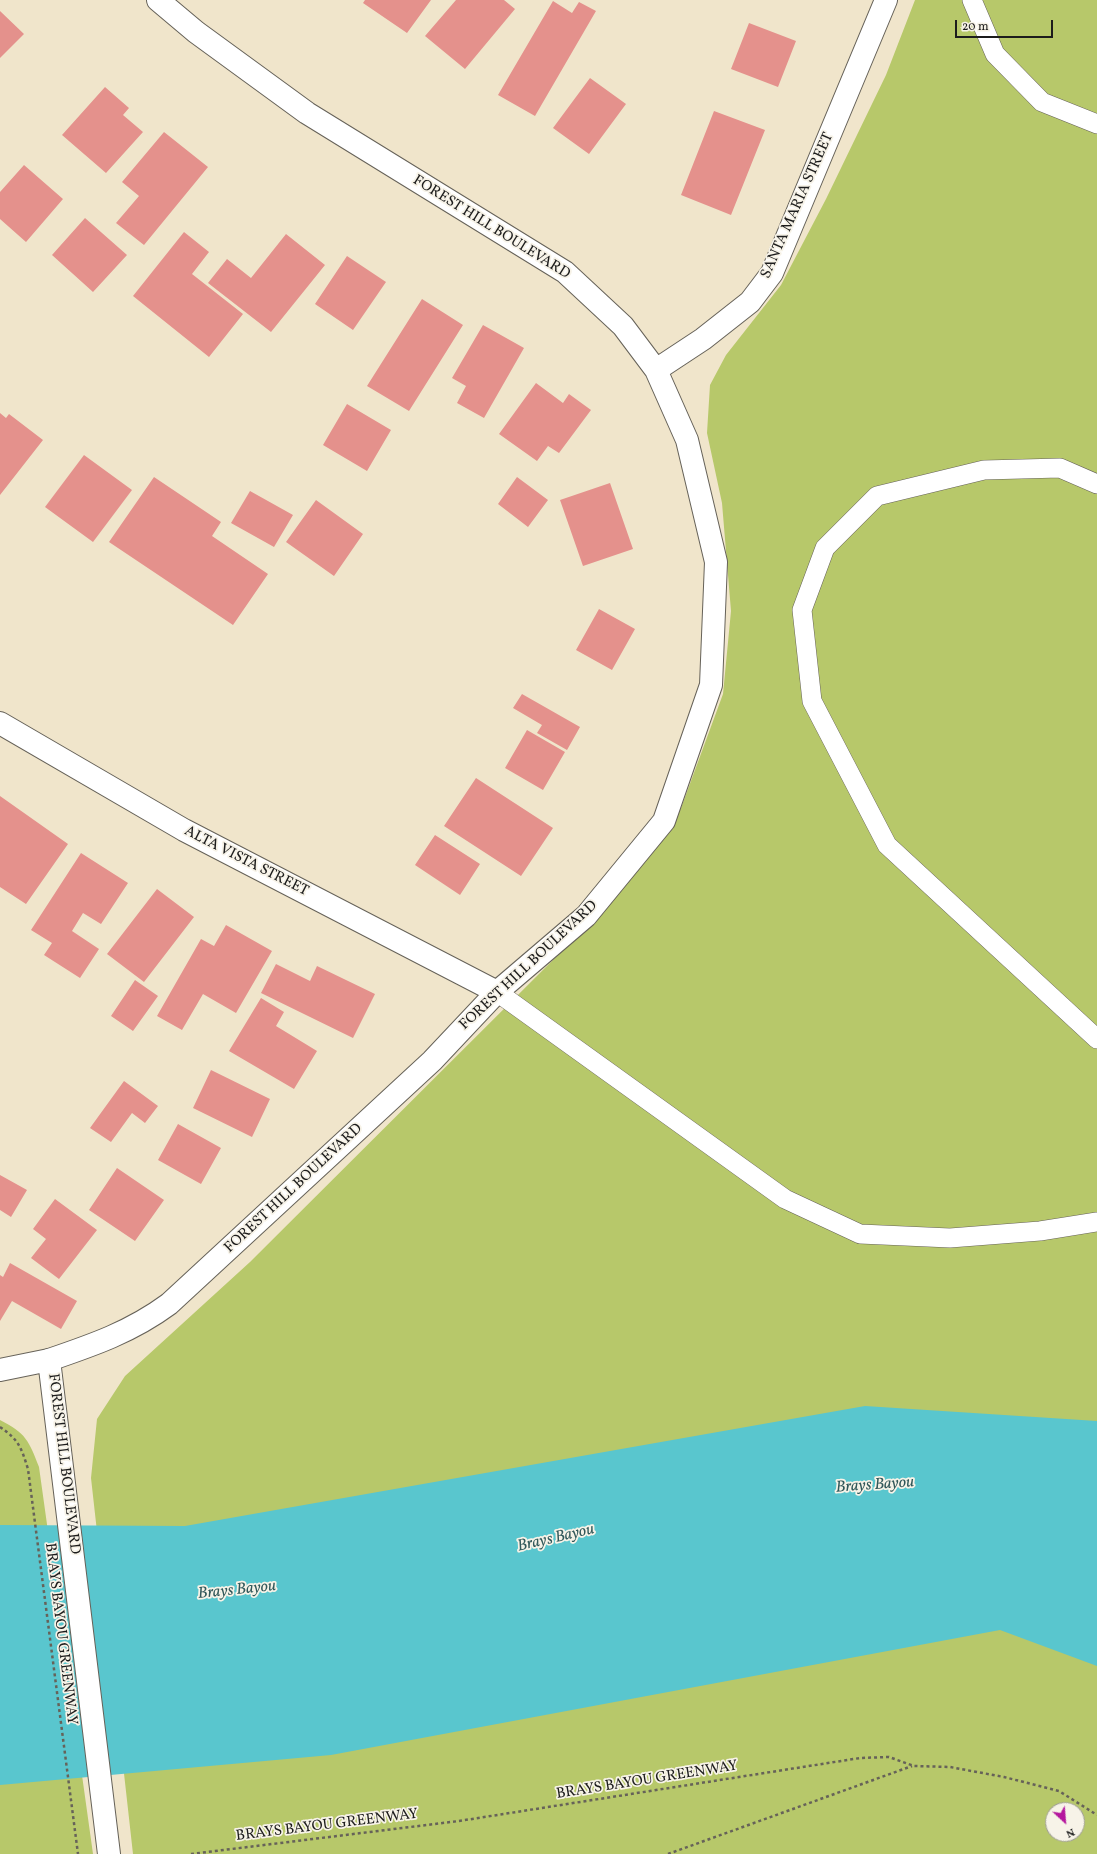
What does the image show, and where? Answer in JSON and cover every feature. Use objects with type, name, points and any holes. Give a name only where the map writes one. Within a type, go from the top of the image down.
[{"type":"street","name":"FOREST HILL BOULEVARD","points":[[109,1854],[63,1463],[49,1360],[115,1337],[134,1328],[169,1304],[432,1061],[497,992],[586,916],[664,821],[711,685],[716,562],[687,440],[656,370],[624,326],[565,272],[307,113],[196,32],[158,0]]},
{"type":"street","name":"SANTA MARIA STREET","points":[[656,370],[702,339],[750,302],[772,273],[886,0]]},
{"type":"street","name":"ALTA VISTA STREET","points":[[0,722],[184,830],[497,992]]},
{"type":"street","points":[[0,1370],[49,1360]]},
{"type":"lane","points":[[972,0],[995,54],[1042,102],[1097,124]]},
{"type":"lane","points":[[1097,484],[1060,468],[984,470],[877,496],[825,548],[802,610],[812,701],[887,846],[1097,1039]]},
{"type":"lane","points":[[497,992],[786,1199],[860,1234],[950,1238],[1040,1231],[1097,1222]]},
{"type":"path","name":"BRAYS BAYOU GREENWAY","points":[[0,1426],[10,1434],[21,1447],[28,1469],[78,1854]]},
{"type":"path","name":"BRAYS BAYOU GREENWAY","points":[[190,1854],[459,1822],[860,1758],[889,1756],[914,1766],[950,1766],[1004,1777],[1059,1791],[1097,1815]]},
{"type":"path","points":[[668,1854],[914,1766]]},
{"type":"green space","points":[[915,0],[1097,0],[1097,1854],[133,1854],[91,1478],[97,1419],[125,1376],[250,1262],[556,957],[625,882],[681,808],[723,694],[731,611],[722,503],[707,433],[710,385],[726,355],[781,285],[826,199],[886,75]]},
{"type":"green space","points":[[0,1420],[16,1429],[26,1439],[39,1467],[93,1854],[0,1854]]},
{"type":"water","name":"Brays Bayou","points":[[865,1406],[1097,1421],[1097,1666],[1000,1630],[331,1755],[0,1785],[0,1525],[185,1526]]},
{"type":"building","points":[[365,0],[431,0],[407,33],[363,3]]},
{"type":"building","points":[[456,0],[504,0],[515,9],[465,69],[425,36]]},
{"type":"building","points":[[553,1],[572,13],[579,2],[596,11],[535,116],[498,95]]},
{"type":"building","points":[[0,11],[24,34],[0,58]]},
{"type":"building","points":[[749,23],[796,41],[778,87],[731,69]]},
{"type":"building","points":[[590,78],[626,104],[589,154],[553,128]]},
{"type":"building","points":[[105,87],[129,108],[123,115],[143,132],[106,173],[62,135]]},
{"type":"building","points":[[714,111],[765,130],[731,215],[681,195]]},
{"type":"building","points":[[164,132],[208,167],[144,245],[116,223],[139,196],[122,182]]},
{"type":"building","points":[[24,165],[63,199],[26,242],[0,219],[0,192]]},
{"type":"building","points":[[85,218],[127,255],[93,292],[52,255]]},
{"type":"building","points":[[184,232],[209,252],[192,274],[243,314],[209,357],[133,296]]},
{"type":"building","points":[[286,234],[325,265],[271,332],[208,283],[227,259],[251,278]]},
{"type":"building","points":[[347,256],[386,282],[353,330],[315,304]]},
{"type":"building","points":[[422,299],[463,325],[409,411],[367,386]]},
{"type":"building","points":[[483,325],[524,348],[484,418],[457,403],[466,386],[452,378]]},
{"type":"building","points":[[536,383],[563,403],[569,394],[591,410],[559,453],[548,446],[537,461],[499,434]]},
{"type":"building","points":[[347,404],[391,430],[367,471],[323,445]]},
{"type":"building","points":[[0,413],[6,418],[9,414],[43,440],[0,495]]},
{"type":"building","points":[[84,455],[132,490],[93,542],[45,507]]},
{"type":"building","points":[[154,477],[221,522],[212,536],[268,574],[233,625],[109,542]]},
{"type":"building","points":[[517,477],[548,500],[528,527],[498,504]]},
{"type":"building","points":[[610,483],[633,549],[583,566],[560,500]]},
{"type":"building","points":[[250,491],[293,515],[274,547],[231,523]]},
{"type":"building","points":[[316,500],[363,534],[334,576],[286,542]]},
{"type":"building","points":[[599,609],[635,629],[612,670],[576,650]]},
{"type":"building","points":[[522,694],[580,727],[567,750],[537,733],[542,725],[513,708]]},
{"type":"building","points":[[527,730],[565,752],[543,790],[505,768]]},
{"type":"building","points":[[476,778],[553,828],[521,876],[444,826]]},
{"type":"building","points":[[0,796],[68,844],[26,904],[0,887]]},
{"type":"building","points":[[435,835],[480,864],[460,895],[415,865]]},
{"type":"building","points":[[81,853],[128,883],[101,924],[83,913],[72,931],[99,949],[80,978],[44,955],[52,943],[31,930]]},
{"type":"building","points":[[157,889],[194,917],[144,982],[107,954]]},
{"type":"building","points":[[226,925],[272,951],[236,1013],[203,994],[182,1030],[157,1016],[201,939],[214,946]]},
{"type":"building","points":[[276,964],[310,981],[317,966],[375,994],[353,1038],[261,993]]},
{"type":"building","points":[[135,980],[158,996],[133,1031],[111,1016]]},
{"type":"building","points":[[261,998],[284,1012],[276,1026],[317,1051],[294,1089],[229,1051]]},
{"type":"building","points":[[211,1070],[270,1099],[252,1137],[193,1108]]},
{"type":"building","points":[[124,1081],[158,1106],[145,1123],[132,1113],[111,1142],[90,1128]]},
{"type":"building","points":[[178,1124],[221,1148],[201,1184],[158,1160]]},
{"type":"building","points":[[117,1168],[164,1200],[135,1241],[89,1210]]},
{"type":"building","points":[[0,1175],[27,1190],[11,1217],[0,1210]]},
{"type":"building","points":[[55,1199],[97,1230],[59,1279],[31,1258],[46,1239],[33,1229]]},
{"type":"building","points":[[10,1263],[77,1301],[61,1329],[12,1301],[0,1321],[0,1275],[3,1277]]}]
